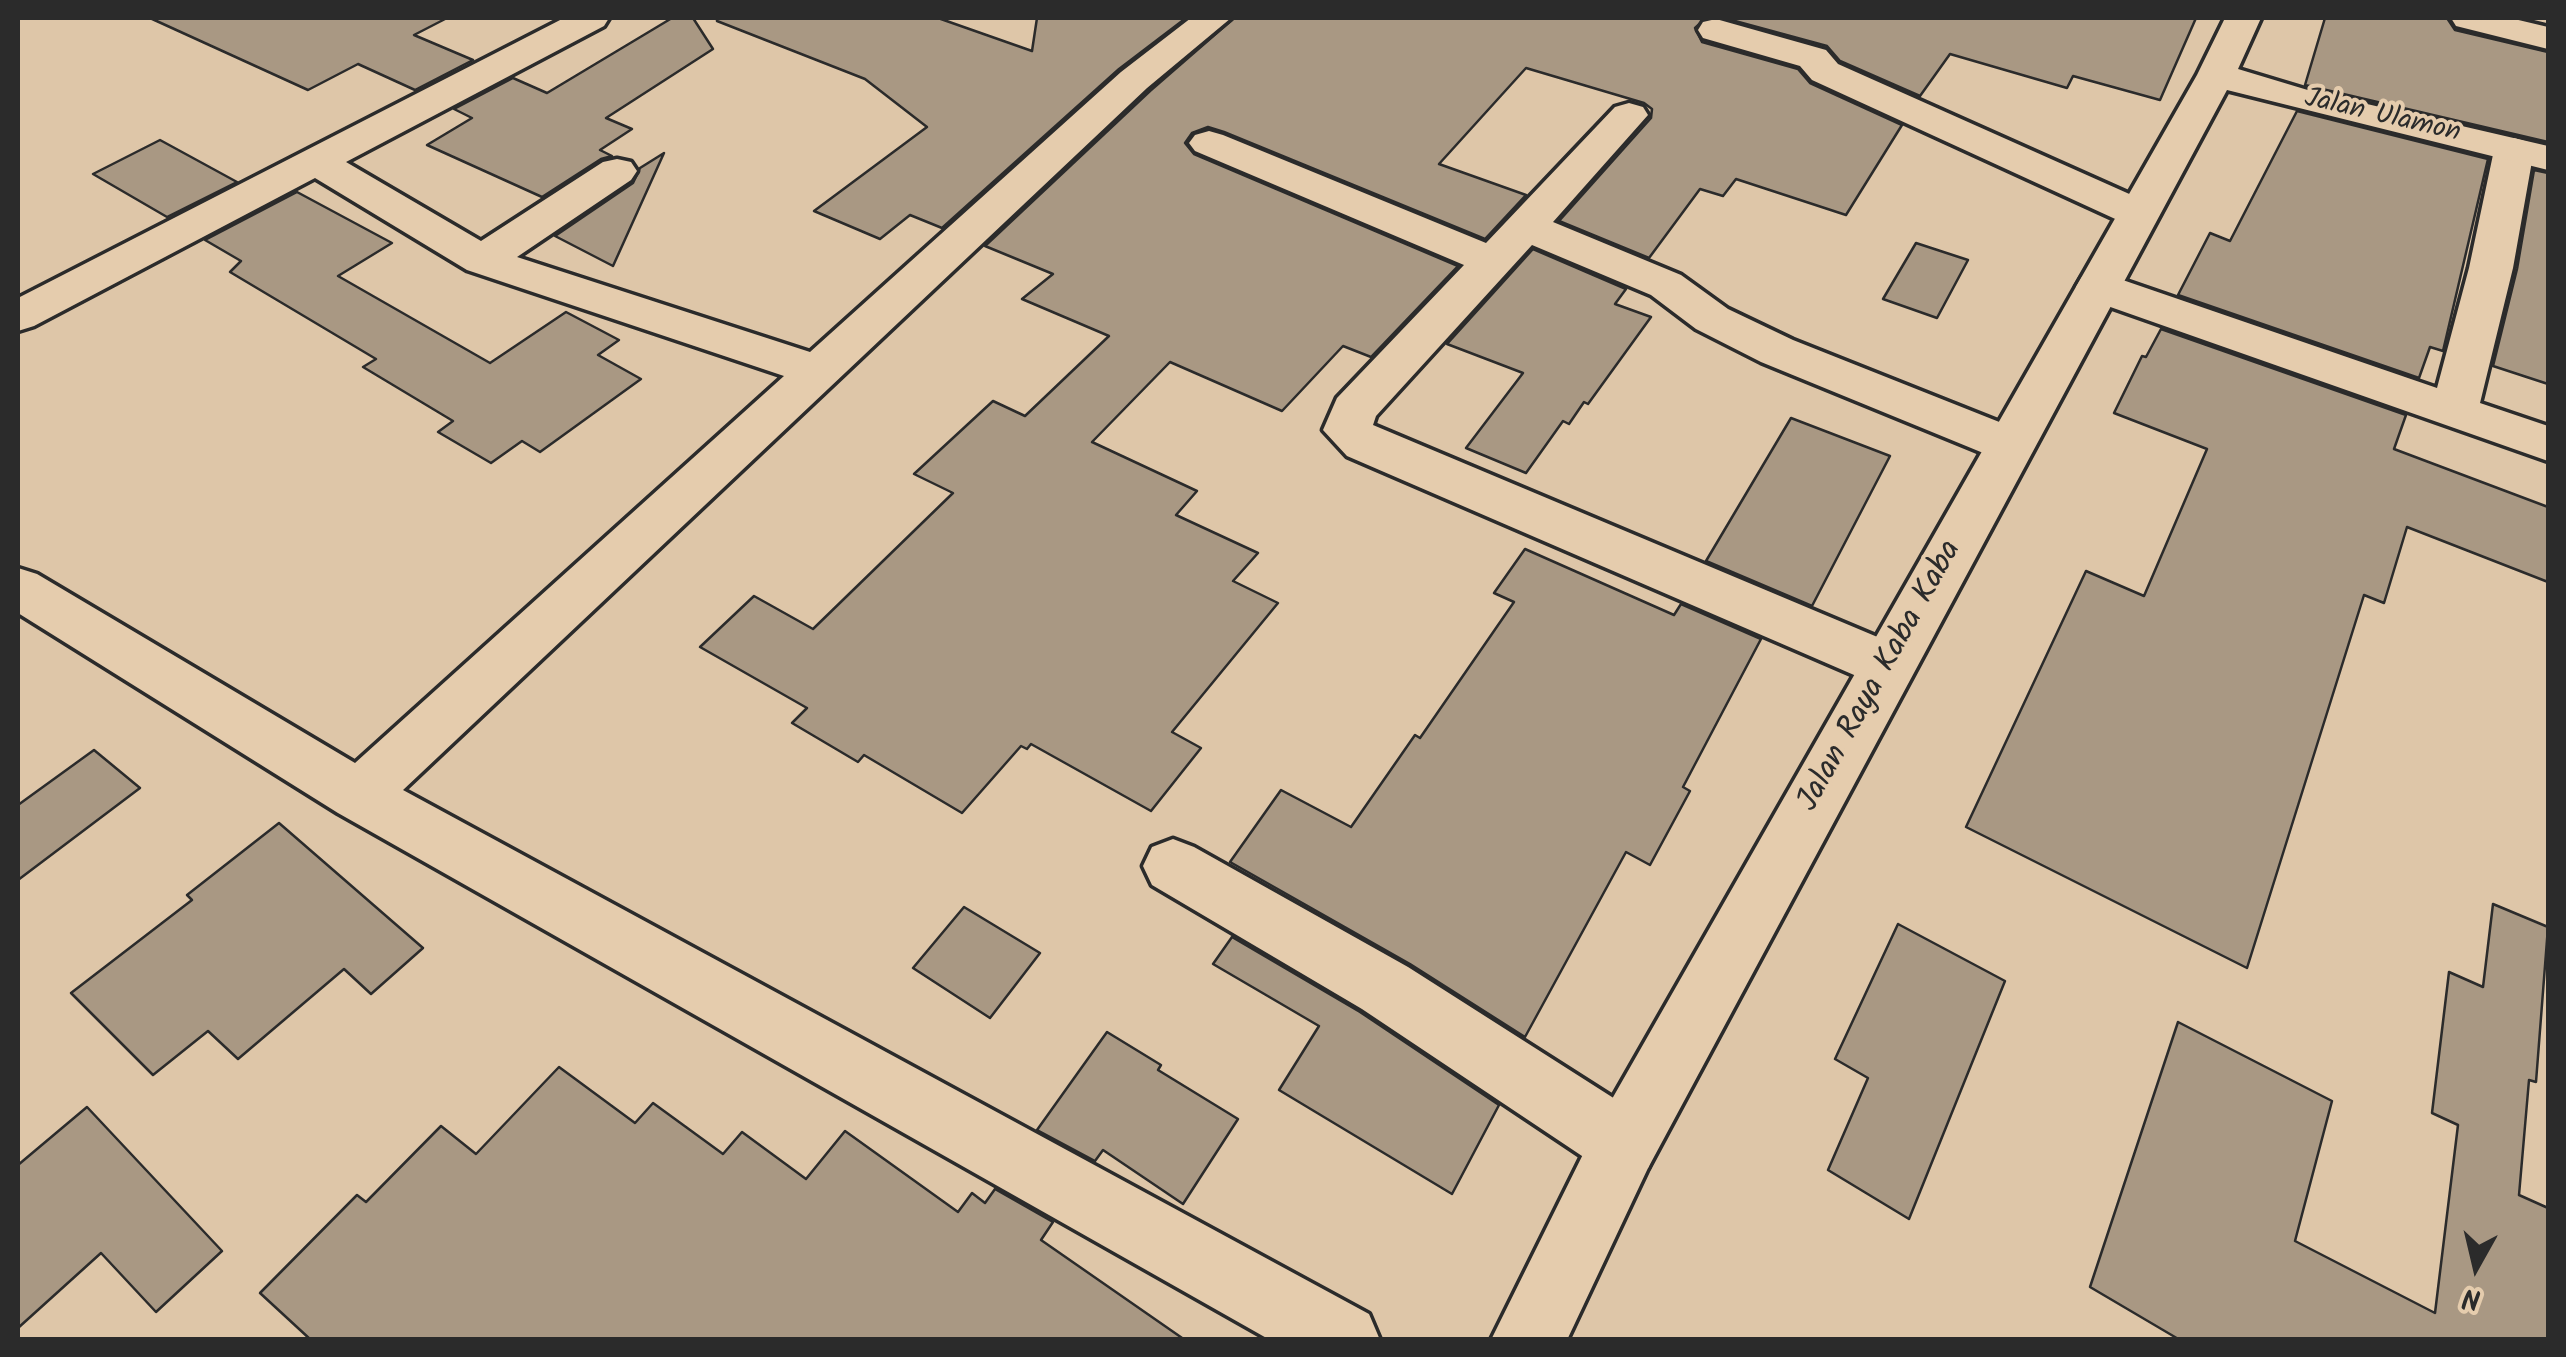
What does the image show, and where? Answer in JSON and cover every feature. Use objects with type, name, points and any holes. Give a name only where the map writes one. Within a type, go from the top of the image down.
[{"type":"street","points":[[18,316],[591,18]]},
{"type":"street","points":[[359,795],[1134,80],[1213,18]]},
{"type":"street","name":"Jalan Raya Kaba Kaba","points":[[1528,1340],[1624,1144],[2216,75],[2243,18]]},
{"type":"street","points":[[2469,18],[2548,38]]},
{"type":"street","points":[[1716,30],[1813,58],[1825,72],[1946,130],[2139,214]]},
{"type":"street","name":"Jalan Ulamon","points":[[2216,75],[2301,100],[2532,154]]},
{"type":"street","points":[[1629,115],[1354,410],[1347,430],[1354,438],[1888,665]]},
{"type":"street","points":[[1209,144],[1509,244],[1666,285],[1712,319],[1777,351],[2010,445]]},
{"type":"street","points":[[2454,411],[2492,268],[2532,154]]},
{"type":"street","points":[[316,162],[482,260],[819,370]]},
{"type":"street","points":[[482,260],[617,170]]},
{"type":"street","points":[[2098,287],[2548,444]]},
{"type":"street","points":[[18,588],[359,795],[1343,1340]]},
{"type":"street","points":[[1174,866],[1385,988],[1624,1144]]},
{"type":"building","points":[[150,18],[447,18],[414,35],[473,60],[415,90],[358,64],[308,90]]},
{"type":"building","points":[[672,18],[693,18],[713,49],[606,118],[632,129],[600,150],[612,156],[542,197],[427,145],[472,118],[454,109],[513,78],[547,93]]},
{"type":"building","points":[[717,18],[938,18],[1032,51],[1037,18],[1186,18],[1119,69],[942,228],[910,215],[880,239],[814,211],[927,127],[865,79]]},
{"type":"building","points":[[1234,18],[1706,18],[1695,28],[1702,42],[1798,69],[1810,83],[1902,125],[1846,215],[1736,179],[1723,196],[1700,189],[1649,258],[1559,221],[1651,118],[1652,109],[1644,103],[1526,68],[1439,164],[1526,195],[1485,239],[1224,132],[1208,127],[1192,133],[1185,143],[1194,154],[1458,266],[1371,357],[1343,346],[1282,411],[1170,362],[1092,442],[1197,491],[1176,515],[1258,553],[1233,581],[1278,603],[1172,732],[1201,748],[1151,811],[1031,744],[1027,749],[1021,746],[962,813],[864,755],[858,762],[792,723],[807,708],[700,647],[754,596],[813,629],[953,493],[914,474],[993,401],[1025,416],[1109,336],[1022,299],[1053,274],[985,246]]},
{"type":"building","points":[[1724,18],[2196,18],[2160,100],[2073,76],[2067,88],[1950,54],[1920,96],[1840,61],[1827,46]]},
{"type":"building","points":[[2325,18],[2447,18],[2455,30],[2548,52],[2548,142],[2305,85]]},
{"type":"building","points":[[2297,111],[2488,159],[2443,351],[2430,347],[2419,378],[2178,295],[2210,233],[2230,241]]},
{"type":"building","points":[[160,140],[237,182],[167,217],[93,174]]},
{"type":"building","points":[[664,153],[613,266],[555,236],[633,183],[640,168]]},
{"type":"building","points":[[2534,170],[2548,173],[2548,384],[2493,366],[2517,269]]},
{"type":"building","points":[[297,192],[392,243],[338,276],[490,363],[566,312],[619,340],[598,355],[641,379],[540,452],[522,441],[491,463],[438,432],[453,421],[363,367],[376,359],[230,272],[241,261],[205,240]]},
{"type":"building","points":[[1916,243],[1968,260],[1937,318],[1883,299]]},
{"type":"building","points":[[1533,249],[1626,289],[1615,304],[1651,317],[1588,404],[1584,402],[1569,424],[1563,421],[1526,473],[1466,448],[1523,373],[1447,344]]},
{"type":"building","points":[[2161,329],[2406,415],[2394,449],[2548,507],[2548,582],[2407,527],[2384,603],[2364,595],[2247,968],[1966,827],[2086,571],[2144,596],[2207,449],[2114,413],[2142,356],[2146,357]]},
{"type":"building","points":[[1791,418],[1890,456],[1812,606],[1706,561]]},
{"type":"building","points":[[1525,549],[1674,615],[1681,604],[1761,639],[1683,787],[1690,791],[1650,865],[1626,852],[1525,1037],[1410,964],[1230,862],[1281,790],[1351,827],[1415,735],[1420,738],[1514,602],[1494,593]]},
{"type":"building","points":[[94,750],[140,788],[18,880],[18,805]]},
{"type":"building","points":[[279,823],[423,948],[371,994],[344,969],[238,1059],[208,1031],[153,1075],[71,993],[192,900],[187,895]]},
{"type":"building","points":[[2493,904],[2548,927],[2536,1082],[2529,1080],[2519,1195],[2548,1208],[2548,1340],[2180,1340],[2090,1287],[2178,1022],[2332,1101],[2295,1241],[2435,1313],[2458,1125],[2432,1113],[2449,972],[2483,987]]},
{"type":"building","points":[[964,907],[1040,953],[990,1018],[913,968]]},
{"type":"building","points":[[1898,924],[2005,981],[1909,1219],[1828,1170],[1868,1078],[1835,1059]]},
{"type":"building","points":[[1232,937],[1360,1012],[1499,1105],[1452,1194],[1279,1090],[1319,1026],[1213,964]]},
{"type":"building","points":[[1107,1032],[1161,1065],[1158,1070],[1238,1119],[1183,1204],[1103,1150],[1095,1161],[1037,1130]]},
{"type":"building","points":[[559,1067],[635,1123],[653,1103],[723,1154],[742,1132],[806,1179],[845,1131],[958,1212],[972,1193],[985,1203],[995,1189],[1053,1222],[1041,1240],[1185,1340],[311,1340],[260,1293],[357,1195],[366,1202],[441,1126],[476,1154]]},
{"type":"building","points":[[87,1107],[222,1251],[156,1312],[101,1253],[18,1328],[18,1165]]}]
